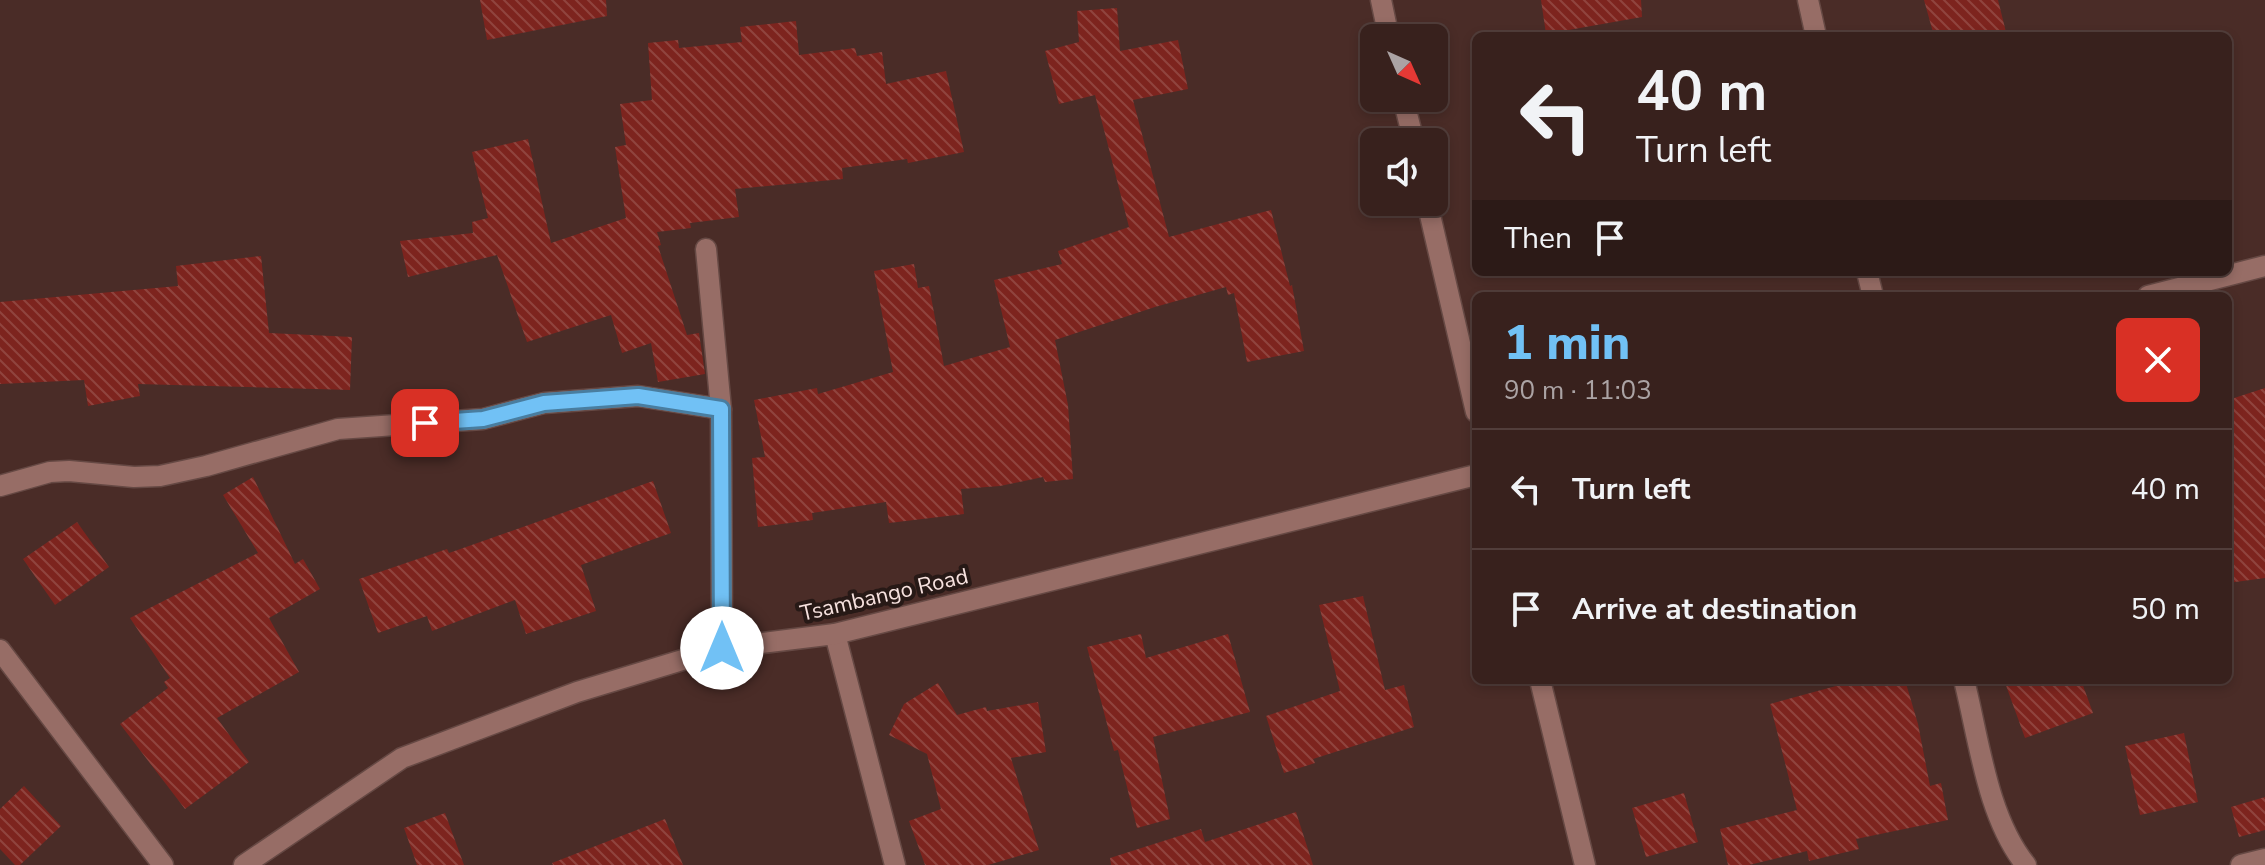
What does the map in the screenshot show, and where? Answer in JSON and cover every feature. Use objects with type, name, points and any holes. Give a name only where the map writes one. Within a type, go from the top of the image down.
[{"type":"street","points":[[1381,0],[1386,24]]},
{"type":"street","points":[[1808,0],[1815,32]]},
{"type":"street","points":[[1430,216],[1472,395]]},
{"type":"street","points":[[706,249],[721,409],[722,648]]},
{"type":"street","points":[[2232,274],[2265,266]]},
{"type":"street","points":[[2164,292],[2226,276]]},
{"type":"street","points":[[0,486],[50,472],[160,476],[338,429],[483,419],[544,403],[638,396],[721,409]]},
{"type":"street","name":"Tsambango Road","points":[[244,865],[402,758],[577,692],[722,648],[835,634],[1472,476]]},
{"type":"street","points":[[835,634],[895,865]]},
{"type":"street","points":[[0,650],[163,865]]},
{"type":"street","points":[[1541,684],[1585,865]]},
{"type":"street","points":[[1965,684],[1995,807],[2012,848],[2026,865]]},
{"type":"street","points":[[2241,865],[2265,859]]},
{"type":"building","points":[[480,0],[606,0],[607,16],[487,40]]},
{"type":"building","points":[[1541,0],[1641,0],[1642,17],[1546,32]]},
{"type":"building","points":[[1924,0],[1998,0],[2006,32],[1933,32]]},
{"type":"building","points":[[1117,8],[1120,51],[1178,40],[1188,89],[1133,100],[1169,237],[1271,210],[1292,285],[1304,351],[1247,362],[1234,293],[1228,295],[1226,287],[1155,307],[1055,340],[1068,405],[1073,479],[1045,482],[1043,477],[1000,486],[961,489],[964,514],[889,523],[886,502],[812,513],[813,520],[758,527],[752,458],[765,457],[754,400],[817,388],[818,394],[893,372],[874,271],[914,264],[918,288],[929,286],[944,366],[1010,347],[994,280],[1062,264],[1058,251],[1129,227],[1095,95],[1059,104],[1045,51],[1079,42],[1077,11]]},
{"type":"building","points":[[796,21],[799,55],[855,48],[857,56],[882,52],[886,84],[946,71],[964,152],[908,163],[907,159],[842,168],[843,179],[735,189],[739,217],[690,223],[691,228],[657,232],[661,245],[658,246],[687,335],[699,333],[705,374],[658,382],[651,343],[622,353],[611,315],[527,342],[497,255],[408,277],[400,241],[473,233],[472,222],[488,218],[472,152],[528,139],[551,243],[626,218],[615,147],[626,145],[620,104],[652,100],[648,43],[678,40],[679,48],[742,42],[740,27]]},
{"type":"building","points":[[261,256],[269,333],[352,337],[350,390],[138,384],[140,396],[88,406],[84,380],[0,384],[0,302],[178,286],[176,266]]},
{"type":"building","points":[[2265,388],[2265,578],[2232,582],[2232,399]]},
{"type":"building","points":[[253,477],[295,564],[303,559],[320,589],[269,618],[299,672],[217,718],[249,762],[185,809],[120,724],[168,688],[164,682],[170,678],[130,618],[258,553],[223,495]]},
{"type":"building","points":[[653,481],[671,533],[581,565],[596,611],[526,634],[515,600],[432,631],[427,616],[378,633],[359,579],[447,549],[449,553]]},
{"type":"building","points":[[77,522],[109,567],[55,605],[23,559]]},
{"type":"building","points":[[1363,596],[1385,690],[1404,685],[1414,727],[1313,759],[1315,763],[1284,773],[1266,716],[1340,691],[1319,605]]},
{"type":"building","points":[[1141,634],[1146,658],[1228,634],[1250,712],[1153,737],[1170,819],[1137,828],[1118,750],[1114,751],[1087,647]]},
{"type":"building","points":[[938,683],[957,715],[986,707],[987,711],[1038,702],[1046,752],[1011,758],[1039,850],[988,865],[925,865],[909,821],[941,809],[927,754],[889,735],[904,704]]},
{"type":"building","points":[[1843,684],[1906,684],[1918,724],[1930,786],[1941,783],[1948,820],[1856,839],[1859,849],[1809,861],[1807,851],[1749,865],[1728,865],[1720,829],[1797,810],[1770,704]]},
{"type":"building","points":[[2005,684],[2082,684],[2093,713],[2025,738]]},
{"type":"building","points":[[2184,733],[2198,802],[2140,815],[2125,746]]},
{"type":"building","points":[[24,786],[61,826],[20,865],[15,865],[0,849],[0,809]]},
{"type":"building","points":[[1684,793],[1698,842],[1646,857],[1632,808]]},
{"type":"building","points":[[2265,797],[2265,830],[2239,837],[2231,807]]},
{"type":"building","points":[[1296,812],[1313,865],[1111,865],[1110,858],[1201,829],[1205,842]]},
{"type":"building","points":[[445,813],[464,865],[417,865],[404,828]]},
{"type":"building","points":[[665,819],[683,865],[552,863]]},
{"type":"route","points":[[425,423],[483,419],[544,403],[638,396],[721,409],[722,648]]}]
